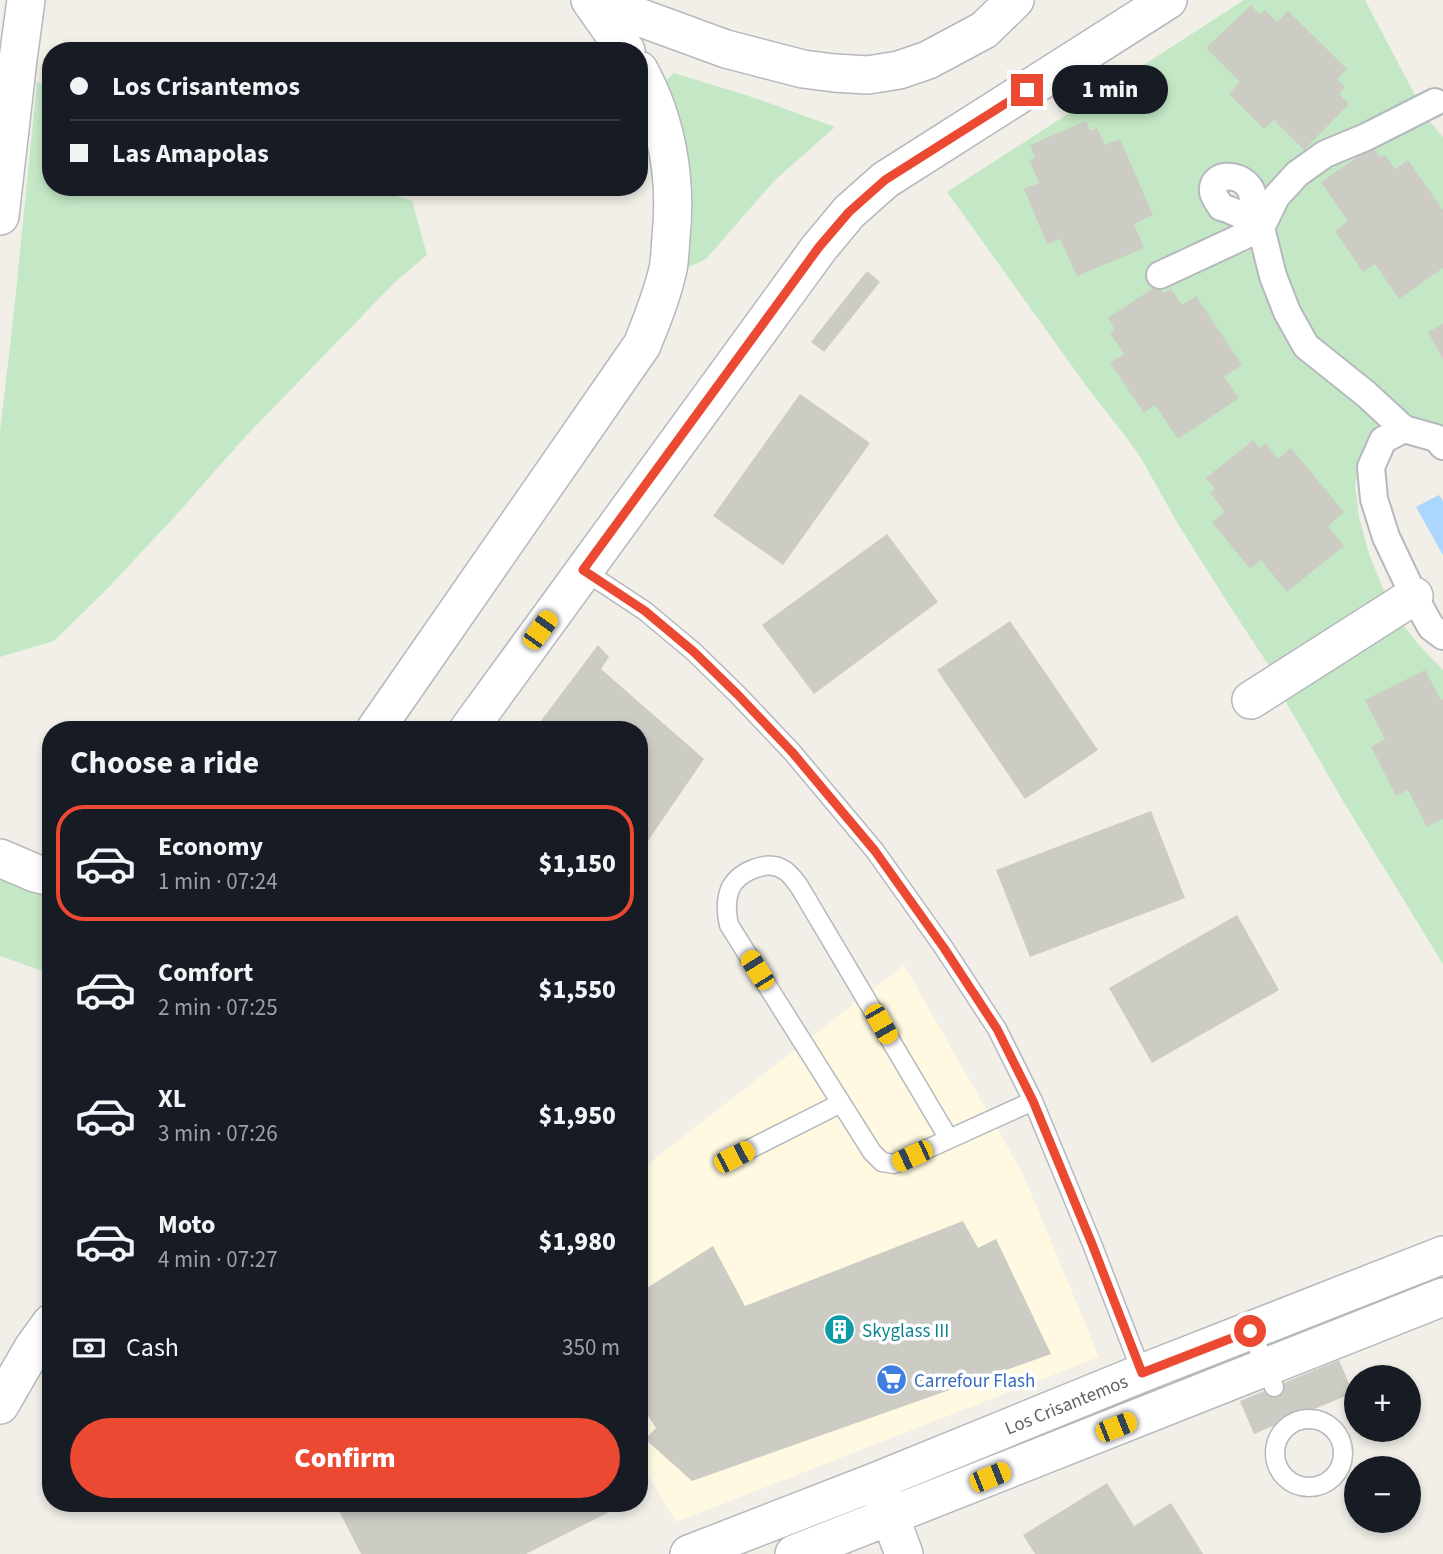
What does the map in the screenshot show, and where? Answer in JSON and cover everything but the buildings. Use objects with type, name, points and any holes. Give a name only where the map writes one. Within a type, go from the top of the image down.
[{"type":"street","points":[[0,216],[26,0]]},
{"type":"street","points":[[591,0],[726,49],[803,69],[868,75],[900,70],[928,60],[984,30],[1015,0]]},
{"type":"street","points":[[591,0],[620,42]]},
{"type":"street","points":[[474,721],[819,247],[849,212],[885,180],[1168,0]]},
{"type":"street","points":[[381,721],[642,345],[660,300],[669,267],[673,191],[660,116],[648,86]]},
{"type":"street","points":[[1160,275],[1257,223],[1297,174],[1325,154],[1435,102]]},
{"type":"street","points":[[1257,223],[1287,312],[1306,346],[1366,394],[1404,429],[1436,439],[1443,446]]},
{"type":"street","points":[[1404,429],[1383,440],[1371,467],[1374,499],[1386,537],[1414,596],[1431,627],[1443,636]]},
{"type":"street","points":[[1251,700],[1414,596]]},
{"type":"street","points":[[0,858],[42,875]]},
{"type":"street","name":"Los Crisantemos","points":[[689,1554],[1443,1255]]},
{"type":"street","name":"Los Crisantemos","points":[[794,1554],[1270,1377],[1443,1297]]},
{"type":"street","points":[[0,1382],[42,1335]]},
{"type":"street","points":[[0,1405],[42,1335]]},
{"type":"street","points":[[877,1481],[904,1554]]},
{"type":"lane","points":[[583,570],[645,611],[694,652],[738,695],[792,752],[875,851],[944,948],[997,1029],[1033,1101],[1142,1373]]},
{"type":"lane","points":[[948,1139],[799,886],[785,870],[772,865],[743,875],[732,886],[726,903],[729,925],[872,1152],[882,1161],[894,1164],[1033,1101]]},
{"type":"lane","points":[[734,1157],[841,1103]]},
{"type":"lane","points":[[1250,1331],[1270,1377]]},
{"type":"shaded area","points":[[904,965],[1023,1174],[1099,1357],[676,1522],[648,1476],[648,1164]]},
{"type":"green space","points":[[1244,0],[1365,0],[1427,118],[1443,137],[1443,438],[1400,414],[1380,393],[1327,363],[1299,332],[1268,251],[1269,208],[1261,197],[1260,182],[1246,171],[1230,166],[1207,172],[1202,196],[1202,203],[1209,214],[1237,227],[1241,238],[1205,255],[1162,283],[1254,249],[1279,324],[1293,345],[1310,365],[1383,418],[1381,444],[1364,456],[1355,484],[1359,517],[1369,554],[1387,598],[1271,669],[1178,524],[1141,458],[947,192]]},
{"type":"green space","points":[[674,73],[835,127],[775,180],[706,259],[687,268],[659,87]]},
{"type":"green space","points":[[37,82],[42,84],[42,196],[396,196],[412,201],[427,255],[395,282],[245,437],[109,587],[54,641],[0,657],[0,432]]},
{"type":"green space","points":[[1401,622],[1443,670],[1443,964],[1283,697]]},
{"type":"green space","points":[[0,867],[42,883],[42,971],[0,956]]},
{"type":"water","points":[[1439,495],[1443,501],[1443,555],[1416,507]]},
{"type":"place","name":"Skyglass III","points":[[839,1330]]},
{"type":"place","name":"Carrefour Flash","points":[[891,1380]]},
{"type":"route","points":[[1027,90],[885,180],[849,212],[819,247],[583,570],[645,611],[694,652],[738,695],[792,752],[875,851],[944,948],[997,1029],[1033,1101],[1142,1373],[1250,1331]]}]
